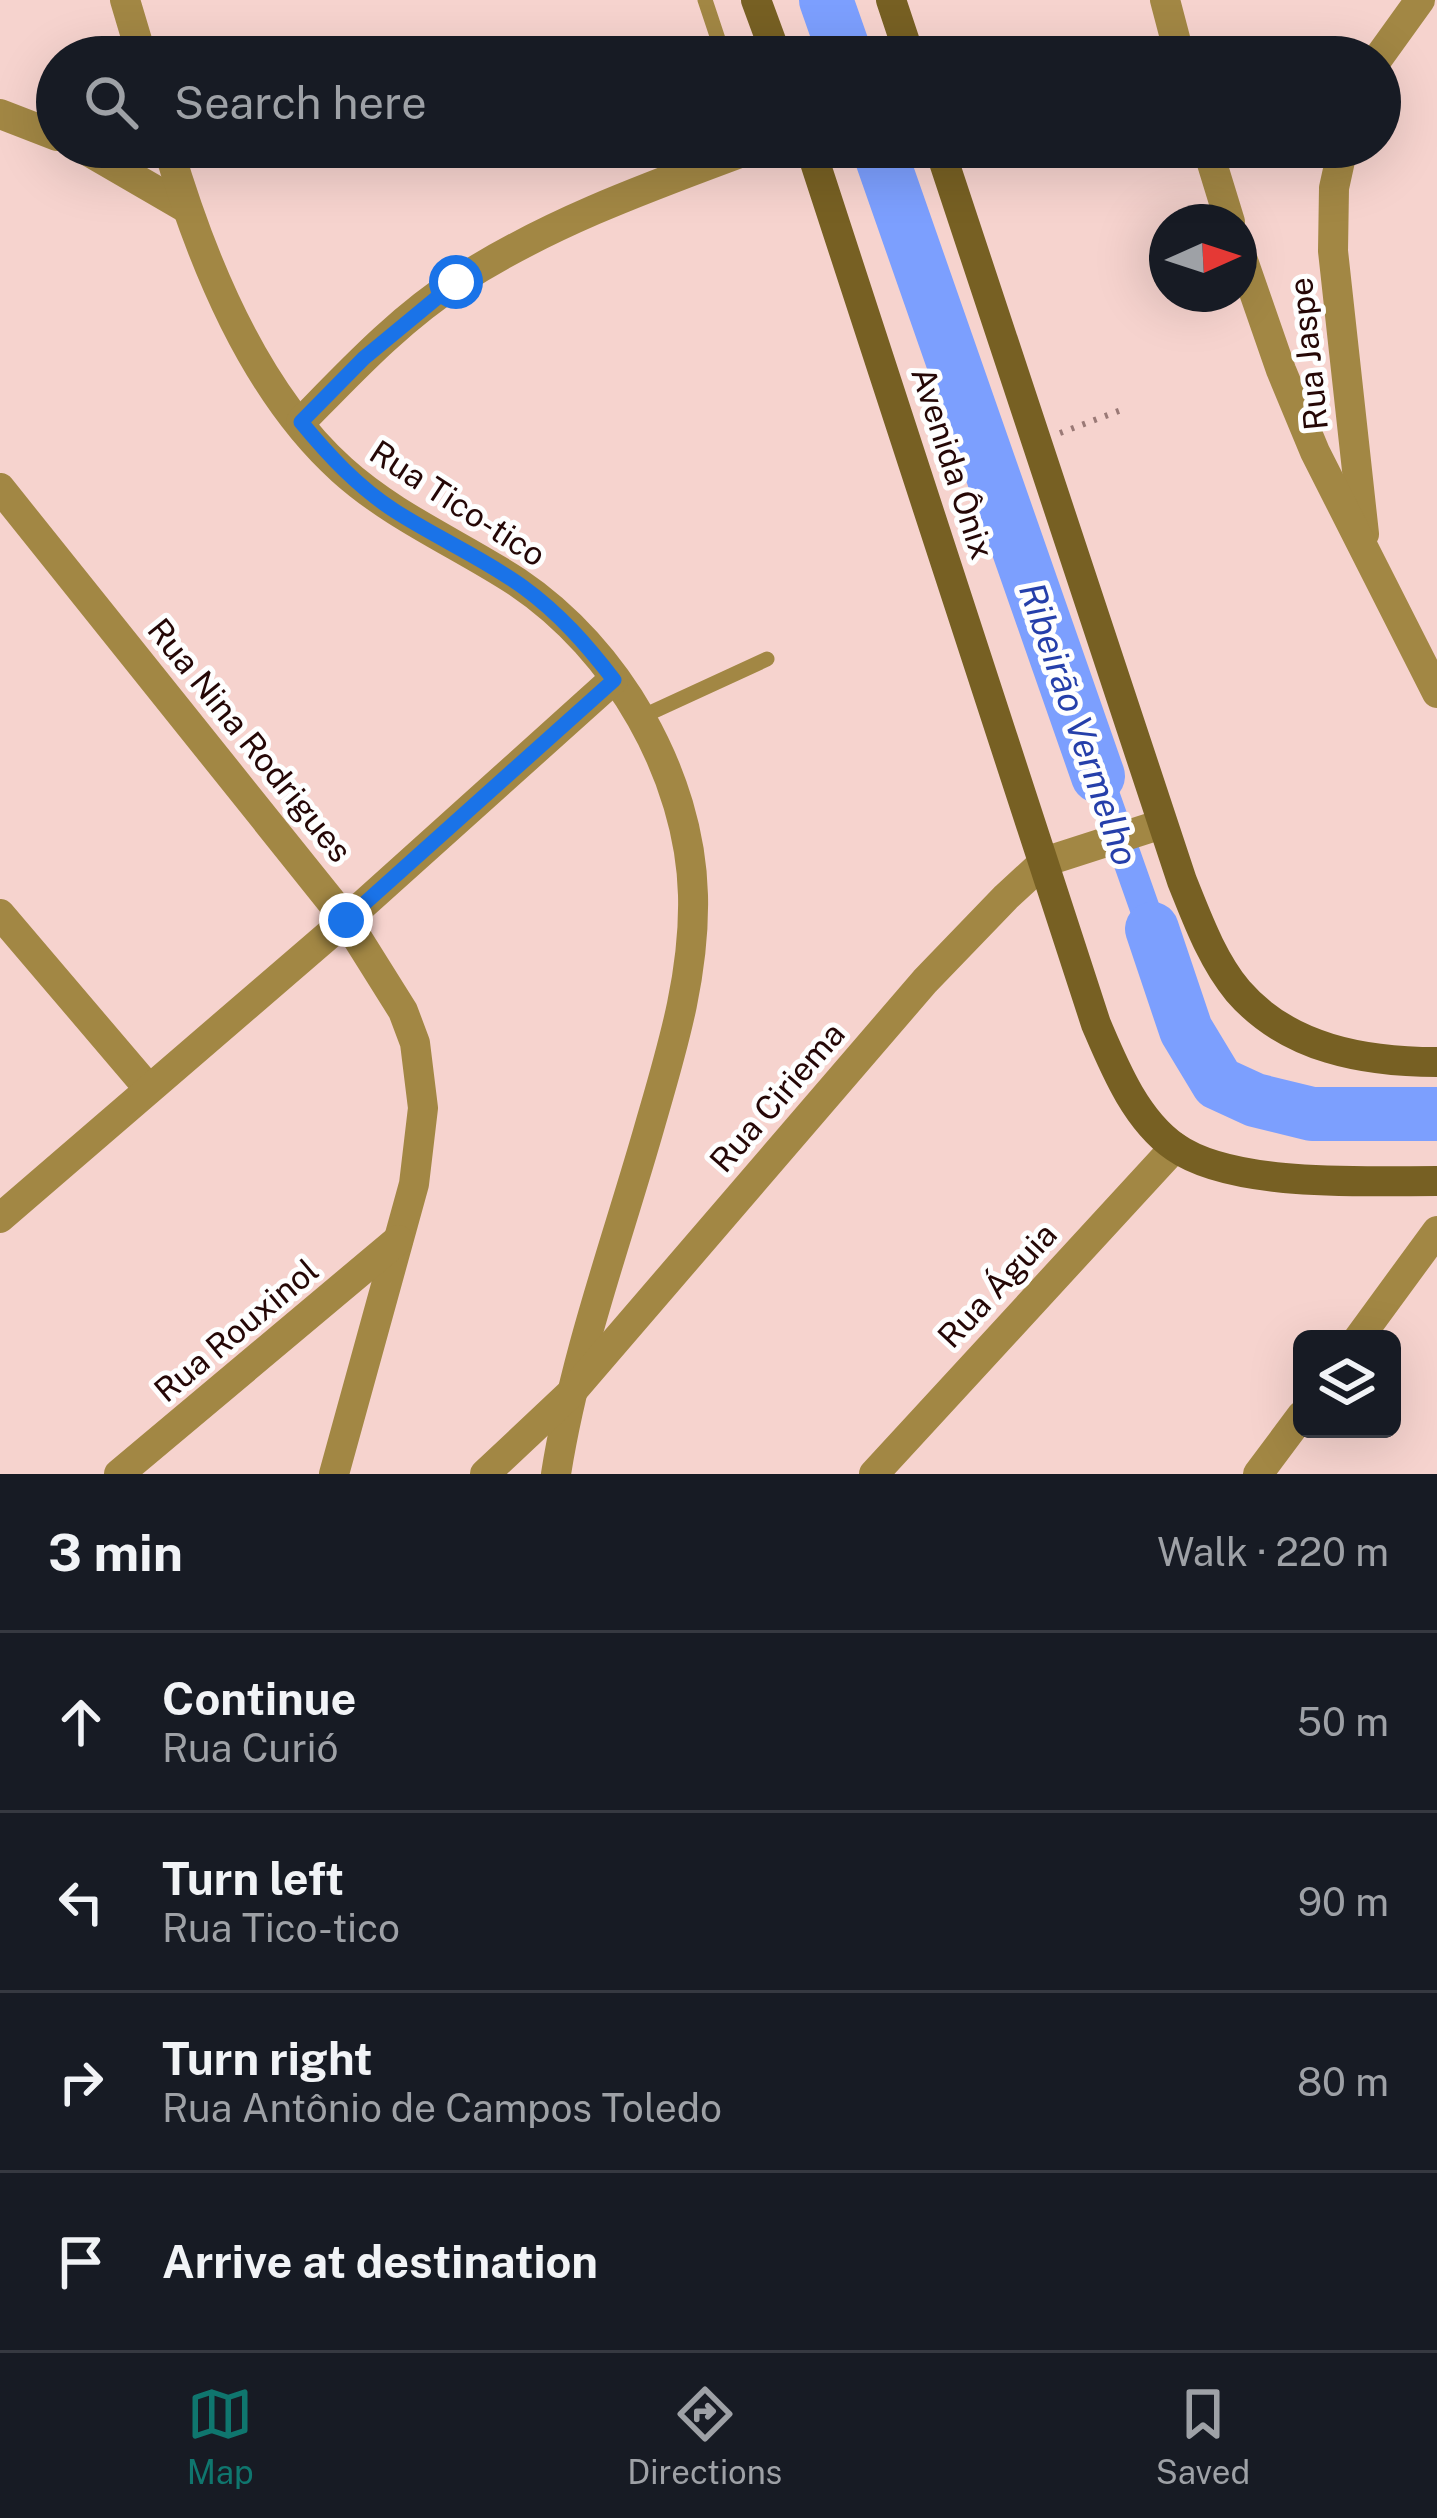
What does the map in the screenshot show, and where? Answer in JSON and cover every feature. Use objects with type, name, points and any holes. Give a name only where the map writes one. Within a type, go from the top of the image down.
[{"type":"main road","points":[[756,0],[769,36]]},
{"type":"main road","points":[[891,0],[903,36]]},
{"type":"main road","name":"Avenida Ônix","points":[[817,168],[1052,860],[1113,1062],[1130,1095],[1175,1147],[1214,1163],[1280,1177],[1437,1181]]},
{"type":"main road","points":[[947,168],[1156,826],[1207,942],[1238,990],[1261,1011],[1309,1041],[1342,1054],[1437,1062]]},
{"type":"street","points":[[125,0],[136,36]]},
{"type":"street","points":[[1165,0],[1174,36]]},
{"type":"street","points":[[1394,36],[1420,0]]},
{"type":"street","points":[[0,114],[36,128]]},
{"type":"street","points":[[117,168],[186,208]]},
{"type":"street","name":"Rua Tico-tico","points":[[174,168],[186,208],[257,364],[301,422],[340,468],[393,510],[495,568],[580,636],[639,718],[668,775],[689,844],[692,939],[682,1012],[569,1395],[556,1474]]},
{"type":"street","points":[[301,422],[364,358],[456,282],[528,240],[700,168]]},
{"type":"street","points":[[1213,168],[1224,204]]},
{"type":"street","name":"Rua Jaspe","points":[[1338,168],[1333,251],[1366,554]]},
{"type":"street","points":[[1257,299],[1306,431],[1437,693]]},
{"type":"street","name":"Rua Nina Rodrigues","points":[[0,488],[346,920],[404,1011],[421,1078],[421,1135],[414,1184],[334,1474]]},
{"type":"street","points":[[0,1218],[346,920],[614,680]]},
{"type":"street","name":"Rua Ciriema","points":[[484,1474],[569,1395],[978,924],[1052,860],[1156,826]]},
{"type":"street","points":[[0,914],[148,1090]]},
{"type":"street","name":"Rua Águia","points":[[874,1474],[1175,1147]]},
{"type":"street","points":[[1365,1330],[1437,1231]]},
{"type":"street","name":"Rua Rouxinol","points":[[119,1474],[398,1240]]},
{"type":"street","points":[[1258,1474],[1293,1427]]},
{"type":"lane","points":[[705,0],[717,36]]},
{"type":"lane","points":[[639,718],[767,659]]},
{"type":"path","points":[[1036,441],[1124,410]]},
{"type":"waterway","name":"Ribeirão Vermelho","points":[[826,0],[839,36]]},
{"type":"waterway","name":"Ribeirão Vermelho","points":[[885,168],[1098,776]]},
{"type":"waterway","name":"Ribeirão Vermelho","points":[[1098,776],[1152,929]]},
{"type":"waterway","name":"Ribeirão Vermelho","points":[[1152,929],[1186,1030],[1218,1083],[1255,1100],[1312,1114],[1437,1114]]},
{"type":"route","points":[[346,920],[614,680],[580,636],[550,608],[495,568],[393,510],[340,468],[301,422],[364,358],[456,282]]}]
